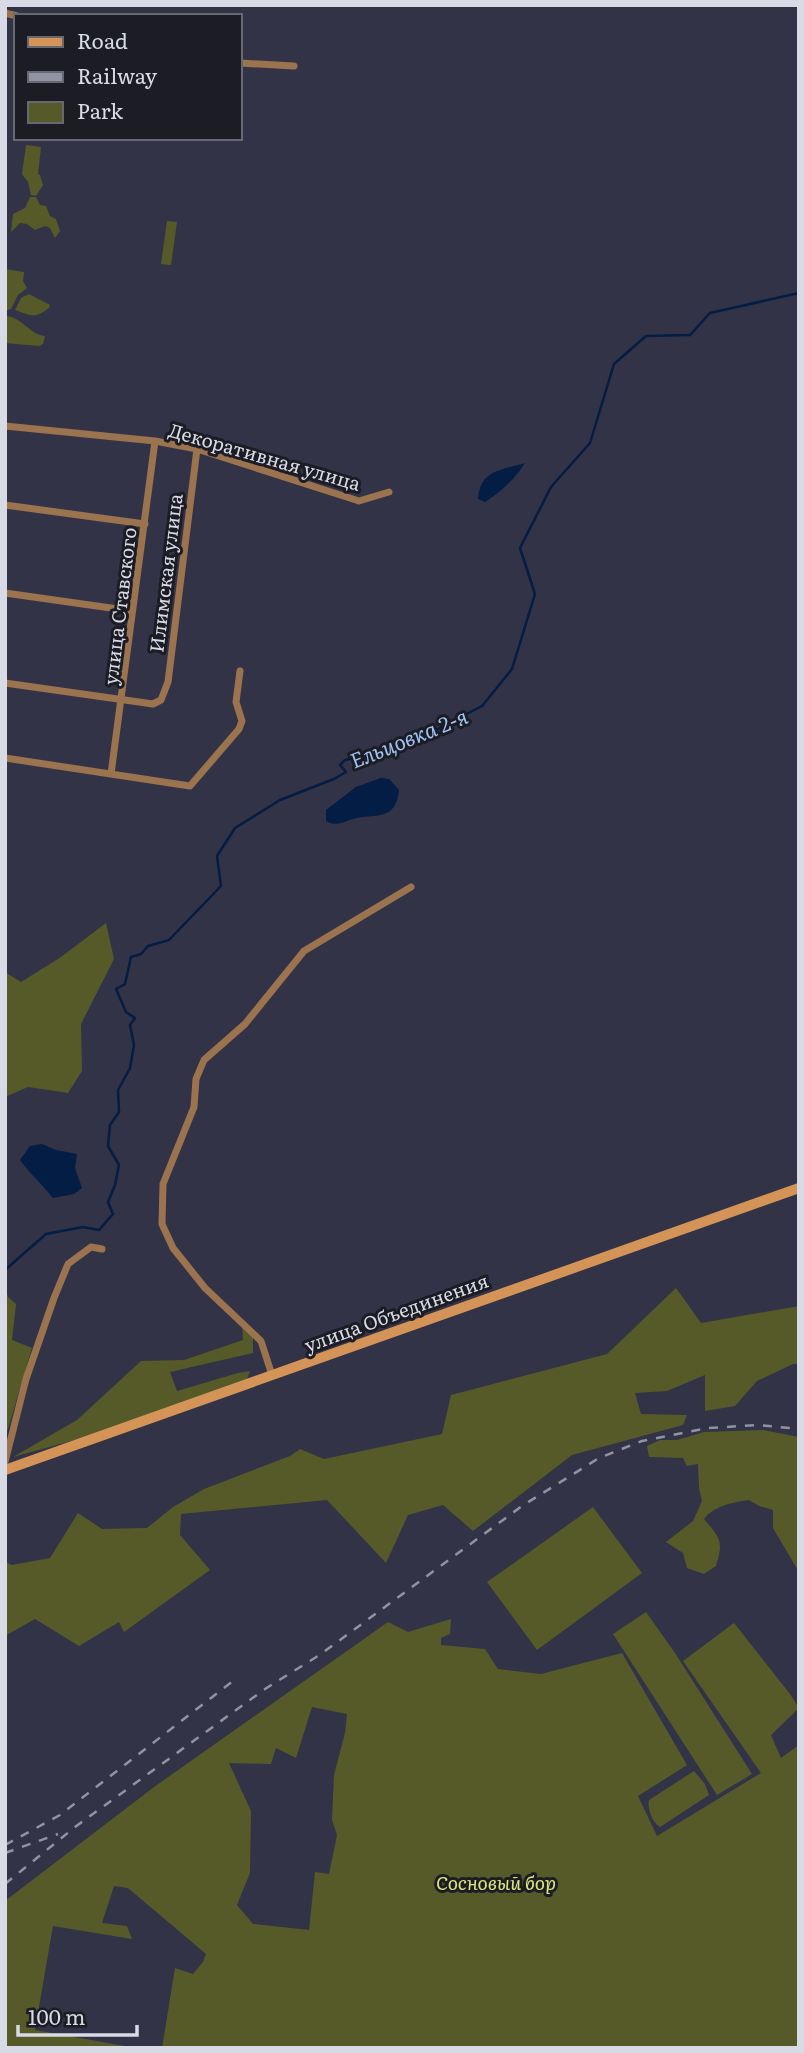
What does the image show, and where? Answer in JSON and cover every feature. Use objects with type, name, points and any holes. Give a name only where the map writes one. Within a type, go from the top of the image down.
[{"type":"main road","name":"улица Объединения","points":[[5,1470],[799,1188]]},
{"type":"street","points":[[242,62],[294,66]]},
{"type":"street","name":"Декоративная улица","points":[[5,426],[155,441],[197,449],[359,501],[389,492]]},
{"type":"street","name":"улица Ставского","points":[[111,774],[155,441]]},
{"type":"street","name":"Илимская улица","points":[[122,699],[153,704],[162,701],[168,682],[197,449]]},
{"type":"street","points":[[5,505],[145,524]]},
{"type":"street","points":[[5,593],[132,611]]},
{"type":"street","points":[[5,758],[190,786],[239,729],[242,721],[236,702],[240,671]]},
{"type":"street","points":[[5,682],[122,699]]},
{"type":"street","points":[[272,1375],[261,1341],[205,1288],[173,1248],[162,1224],[163,1184],[194,1107],[196,1079],[204,1060],[245,1024],[304,951],[411,887]]},
{"type":"street","points":[[5,1462],[26,1379],[68,1264],[91,1247],[102,1249]]},
{"type":"green space","points":[[26,145],[41,147],[38,174],[43,185],[36,196],[31,195],[28,182],[22,174]]},
{"type":"green space","points":[[30,197],[36,197],[40,205],[46,206],[50,216],[56,219],[60,231],[55,238],[50,228],[45,226],[35,230],[20,223],[11,232],[13,214],[25,208]]},
{"type":"green space","points":[[167,221],[177,222],[171,265],[161,264]]},
{"type":"green space","points":[[5,269],[24,272],[23,281],[27,288],[18,295],[11,309],[5,311]]},
{"type":"green space","points":[[29,294],[50,305],[49,308],[33,315],[15,310],[21,298]]},
{"type":"green space","points":[[5,316],[16,319],[39,335],[45,336],[43,344],[39,346],[5,343]]},
{"type":"green space","points":[[106,923],[114,959],[81,1024],[82,1071],[68,1093],[28,1087],[5,1097],[5,972],[21,982],[61,957]]},
{"type":"green space","points":[[5,1288],[8,1297],[16,1304],[12,1340],[32,1348],[5,1439]]},
{"type":"green space","points":[[676,1288],[701,1323],[799,1306],[799,1364],[793,1364],[757,1381],[735,1406],[705,1411],[705,1375],[667,1391],[635,1393],[641,1414],[687,1415],[683,1425],[572,1455],[473,1531],[443,1505],[408,1515],[386,1563],[327,1500],[181,1514],[180,1535],[210,1570],[124,1632],[119,1622],[79,1646],[35,1619],[5,1636],[5,1562],[12,1565],[50,1558],[78,1513],[102,1529],[147,1528],[173,1507],[204,1489],[290,1456],[300,1449],[324,1459],[442,1434],[451,1395],[607,1354]]},
{"type":"green space","points":[[242,1326],[253,1337],[253,1353],[170,1372],[177,1391],[250,1371],[247,1379],[86,1437],[13,1457],[77,1420],[141,1361],[184,1360],[243,1340]]},
{"type":"green space","points":[[763,1430],[799,1437],[799,1572],[773,1528],[773,1510],[749,1500],[718,1508],[704,1519],[719,1540],[720,1551],[716,1566],[704,1574],[687,1568],[683,1553],[666,1542],[693,1521],[702,1501],[698,1464],[687,1466],[683,1458],[649,1457],[647,1446],[660,1440],[677,1440],[704,1432]]},
{"type":"green space","points":[[593,1507],[642,1573],[537,1650],[487,1582]]},
{"type":"green space","points":[[646,1612],[752,1774],[717,1795],[613,1634]]},
{"type":"green space","name":"Сосновый бор","points":[[451,1619],[450,1634],[441,1638],[441,1645],[485,1649],[498,1669],[541,1674],[622,1653],[687,1765],[638,1796],[657,1836],[761,1773],[683,1661],[734,1623],[799,1708],[771,1735],[781,1758],[799,1745],[799,2048],[162,2048],[175,1968],[193,1974],[206,1954],[128,1888],[114,1886],[102,1923],[127,1926],[132,1939],[53,1926],[35,2030],[136,2048],[5,2048],[5,1901],[154,1787],[388,1622],[408,1632]],"holes":[[[312,1707],[347,1714],[334,1775],[332,1820],[337,1835],[329,1874],[315,1872],[309,1930],[253,1924],[237,1905],[250,1873],[251,1811],[229,1763],[271,1764],[276,1748],[296,1758]]]},
{"type":"green space","points":[[694,1771],[705,1784],[709,1795],[660,1827],[651,1815],[649,1800]]},
{"type":"water","points":[[525,463],[497,494],[485,502],[478,499],[487,477]]},
{"type":"water","points":[[381,778],[389,779],[399,790],[394,807],[389,812],[333,824],[326,821],[326,810],[356,787]]},
{"type":"water","points":[[42,1144],[77,1154],[75,1168],[82,1188],[74,1194],[53,1198],[20,1160],[30,1146]]},
{"type":"waterway","name":"Ельцовка 2-я","points":[[5,1270],[46,1234],[83,1227],[99,1230],[113,1214],[108,1202],[119,1165],[108,1146],[110,1125],[119,1112],[118,1090],[130,1068],[134,1045],[130,1025],[135,1018],[126,1012],[116,989],[125,984],[131,957],[141,954],[148,946],[169,940],[221,886],[217,856],[235,828],[280,800],[346,772],[340,765],[345,760],[380,752],[436,730],[482,706],[512,669],[535,594],[520,548],[551,487],[590,443],[614,364],[646,336],[690,335],[710,313],[799,293]]},
{"type":"railway","points":[[5,1884],[75,1827],[265,1689],[321,1654],[522,1506],[599,1458],[642,1441],[708,1428],[759,1425],[799,1429]]},
{"type":"railway","points":[[5,1845],[60,1815],[233,1681]]},
{"type":"railway","points":[[5,1853],[58,1834]]}]
